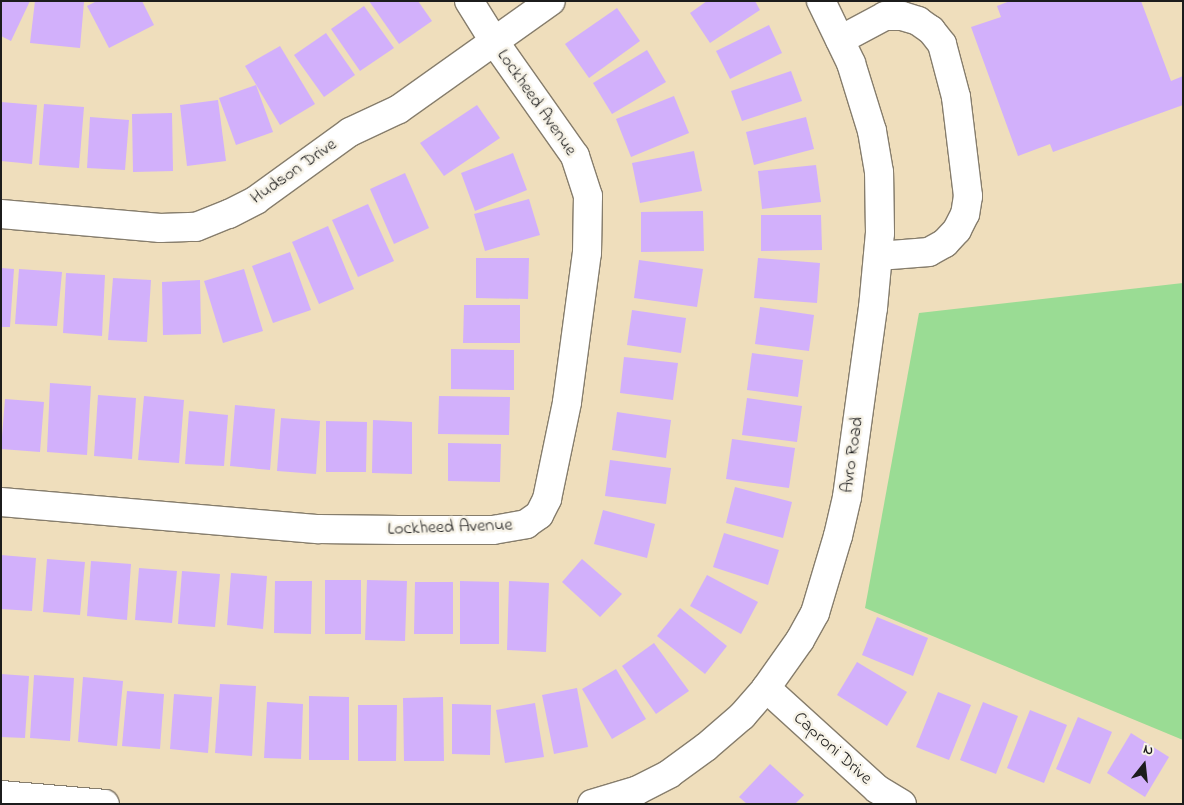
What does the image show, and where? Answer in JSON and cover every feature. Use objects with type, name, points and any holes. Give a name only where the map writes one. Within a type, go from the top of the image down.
[{"type":"street","name":"Lockheed Avenue","points":[[1,502],[319,528],[389,530],[493,530],[526,524],[539,515],[547,499],[567,402],[587,253],[588,196],[575,156],[494,41],[469,1]]},
{"type":"street","name":"Hudson Drive","points":[[1,214],[160,228],[196,227],[256,200],[350,132],[400,109],[550,1]]},
{"type":"street","name":"Avro Road","points":[[592,804],[638,790],[669,774],[706,747],[742,716],[766,688],[800,640],[815,613],[838,536],[851,471],[873,308],[880,233],[879,172],[872,131],[851,64],[821,1]]},
{"type":"street","points":[[840,40],[885,16],[902,16],[918,21],[932,30],[942,44],[956,97],[968,196],[965,214],[957,230],[945,243],[929,252],[878,256]]},
{"type":"street","name":"Caproni Drive","points":[[766,688],[877,790],[902,804]]},
{"type":"street","points":[[1,795],[105,804]]},
{"type":"green space","points":[[1183,283],[1183,740],[865,608],[919,313]]},
{"type":"building","points":[[1,1],[30,1],[11,41],[1,36]]},
{"type":"building","points":[[35,1],[84,2],[80,48],[30,43]]},
{"type":"building","points":[[97,1],[142,1],[154,25],[109,48],[87,6]]},
{"type":"building","points":[[369,1],[418,1],[432,21],[399,44]]},
{"type":"building","points":[[707,1],[755,1],[760,10],[710,43],[690,13]]},
{"type":"building","points":[[1010,1],[1141,1],[1171,81],[1183,76],[1183,105],[1053,152],[1050,144],[1018,156],[971,27],[1001,17],[997,6]]},
{"type":"building","points":[[364,6],[394,48],[360,71],[331,29]]},
{"type":"building","points":[[617,8],[640,41],[589,78],[565,44]]},
{"type":"building","points":[[769,25],[782,53],[730,79],[716,51]]},
{"type":"building","points":[[326,33],[355,75],[324,97],[294,55]]},
{"type":"building","points":[[280,46],[315,104],[280,125],[245,66]]},
{"type":"building","points":[[647,50],[666,82],[612,114],[593,83]]},
{"type":"building","points":[[791,71],[802,101],[742,121],[731,91]]},
{"type":"building","points":[[256,85],[273,132],[236,145],[219,98]]},
{"type":"building","points":[[674,96],[689,133],[631,157],[616,119]]},
{"type":"building","points":[[218,100],[226,161],[187,166],[180,105]]},
{"type":"building","points":[[1,102],[37,105],[32,164],[1,161]]},
{"type":"building","points":[[44,104],[84,107],[79,168],[39,165]]},
{"type":"building","points":[[477,105],[500,138],[444,176],[420,143]]},
{"type":"building","points":[[172,113],[173,171],[133,172],[132,114]]},
{"type":"building","points":[[90,117],[129,120],[125,170],[87,168]]},
{"type":"building","points":[[806,117],[814,149],[754,165],[746,132]]},
{"type":"building","points":[[694,151],[702,191],[640,203],[632,163]]},
{"type":"building","points":[[513,153],[527,190],[475,211],[461,173]]},
{"type":"building","points":[[816,165],[821,202],[762,209],[758,171]]},
{"type":"building","points":[[405,173],[429,228],[394,244],[370,189]]},
{"type":"building","points":[[529,199],[540,235],[485,251],[474,214]]},
{"type":"building","points":[[368,204],[394,261],[358,277],[332,220]]},
{"type":"building","points":[[703,211],[704,251],[641,252],[641,212]]},
{"type":"building","points":[[761,215],[821,215],[822,250],[761,251]]},
{"type":"building","points":[[328,226],[354,289],[319,304],[292,242]]},
{"type":"building","points":[[290,252],[311,310],[273,323],[252,266]]},
{"type":"building","points":[[476,258],[529,258],[528,299],[476,298]]},
{"type":"building","points":[[758,258],[820,263],[817,303],[754,298]]},
{"type":"building","points":[[639,260],[703,269],[697,307],[634,298]]},
{"type":"building","points":[[1,268],[14,269],[10,327],[1,327]]},
{"type":"building","points":[[19,269],[62,272],[57,326],[15,324]]},
{"type":"building","points":[[244,269],[263,331],[223,343],[204,281]]},
{"type":"building","points":[[66,273],[105,275],[102,336],[63,333]]},
{"type":"building","points":[[113,278],[151,280],[147,342],[108,340]]},
{"type":"building","points":[[200,280],[201,334],[163,335],[162,282]]},
{"type":"building","points":[[464,305],[520,305],[520,343],[463,343]]},
{"type":"building","points":[[760,307],[814,315],[809,351],[755,344]]},
{"type":"building","points":[[632,310],[686,318],[681,353],[627,345]]},
{"type":"building","points":[[451,349],[514,350],[514,390],[451,389]]},
{"type":"building","points":[[752,353],[803,360],[798,397],[747,390]]},
{"type":"building","points":[[624,357],[678,363],[673,400],[620,393]]},
{"type":"building","points":[[50,383],[91,386],[87,455],[47,452]]},
{"type":"building","points":[[98,395],[136,398],[132,459],[94,456]]},
{"type":"building","points":[[144,396],[184,400],[179,463],[138,460]]},
{"type":"building","points":[[439,396],[510,397],[509,435],[438,434]]},
{"type":"building","points":[[747,398],[802,406],[797,442],[742,435]]},
{"type":"building","points":[[5,399],[44,402],[40,452],[1,449]]},
{"type":"building","points":[[235,405],[275,409],[270,470],[230,466]]},
{"type":"building","points":[[189,411],[228,415],[224,466],[185,464]]},
{"type":"building","points":[[617,412],[671,420],[666,458],[612,450]]},
{"type":"building","points":[[281,418],[320,421],[316,474],[277,471]]},
{"type":"building","points":[[373,420],[412,422],[412,474],[372,473]]},
{"type":"building","points":[[326,421],[367,422],[366,472],[326,472]]},
{"type":"building","points":[[732,439],[795,448],[789,488],[726,479]]},
{"type":"building","points":[[448,443],[501,444],[500,482],[448,481]]},
{"type":"building","points":[[610,460],[671,468],[666,504],[605,496]]},
{"type":"building","points":[[735,487],[792,502],[783,538],[726,523]]},
{"type":"building","points":[[603,510],[655,524],[647,558],[594,544]]},
{"type":"building","points":[[724,533],[779,550],[768,585],[713,567]]},
{"type":"building","points":[[1,555],[36,558],[32,611],[1,609]]},
{"type":"building","points":[[47,559],[85,562],[80,615],[43,612]]},
{"type":"building","points":[[582,559],[622,594],[600,617],[562,582]]},
{"type":"building","points":[[91,561],[131,564],[127,620],[87,616]]},
{"type":"building","points":[[139,568],[177,571],[172,623],[135,620]]},
{"type":"building","points":[[182,571],[220,574],[215,627],[178,624]]},
{"type":"building","points":[[231,573],[267,576],[263,629],[227,625]]},
{"type":"building","points":[[707,575],[758,602],[741,634],[690,606]]},
{"type":"building","points":[[325,580],[361,580],[361,634],[325,634]]},
{"type":"building","points":[[367,580],[407,581],[405,641],[365,640]]},
{"type":"building","points":[[275,581],[312,581],[311,634],[274,633]]},
{"type":"building","points":[[460,581],[499,582],[499,644],[460,644]]},
{"type":"building","points":[[509,581],[549,583],[546,652],[507,650]]},
{"type":"building","points":[[415,582],[453,582],[453,634],[414,634]]},
{"type":"building","points":[[680,608],[727,646],[705,674],[657,636]]},
{"type":"building","points":[[877,617],[928,638],[913,676],[862,655]]},
{"type":"building","points":[[654,643],[689,691],[656,714],[622,666]]},
{"type":"building","points":[[857,662],[907,692],[887,726],[837,695]]},
{"type":"building","points":[[616,669],[646,719],[612,739],[582,689]]},
{"type":"building","points":[[1,674],[29,676],[25,738],[1,737]]},
{"type":"building","points":[[34,675],[74,678],[70,741],[30,738]]},
{"type":"building","points":[[83,677],[123,681],[117,746],[78,742]]},
{"type":"building","points":[[220,684],[256,686],[252,756],[215,753]]},
{"type":"building","points":[[577,688],[588,747],[554,754],[542,695]]},
{"type":"building","points":[[127,691],[164,694],[160,749],[122,746]]},
{"type":"building","points":[[938,692],[971,705],[949,760],[916,747]]},
{"type":"building","points":[[174,694],[212,697],[208,753],[170,749]]},
{"type":"building","points":[[309,696],[349,697],[349,760],[309,760]]},
{"type":"building","points":[[443,697],[444,761],[404,761],[403,698]]},
{"type":"building","points":[[267,702],[303,704],[301,759],[264,758]]},
{"type":"building","points":[[983,702],[1018,716],[996,774],[960,760]]},
{"type":"building","points":[[535,703],[544,757],[505,763],[496,710]]},
{"type":"building","points":[[452,704],[491,705],[490,755],[452,754]]},
{"type":"building","points":[[358,705],[397,705],[396,761],[358,761]]},
{"type":"building","points":[[1030,710],[1067,725],[1044,783],[1007,768]]},
{"type":"building","points":[[1078,717],[1112,732],[1090,784],[1056,769]]},
{"type":"building","points":[[1131,733],[1169,757],[1145,797],[1107,773]]},
{"type":"building","points":[[770,764],[804,795],[795,804],[747,804],[739,797]]}]
